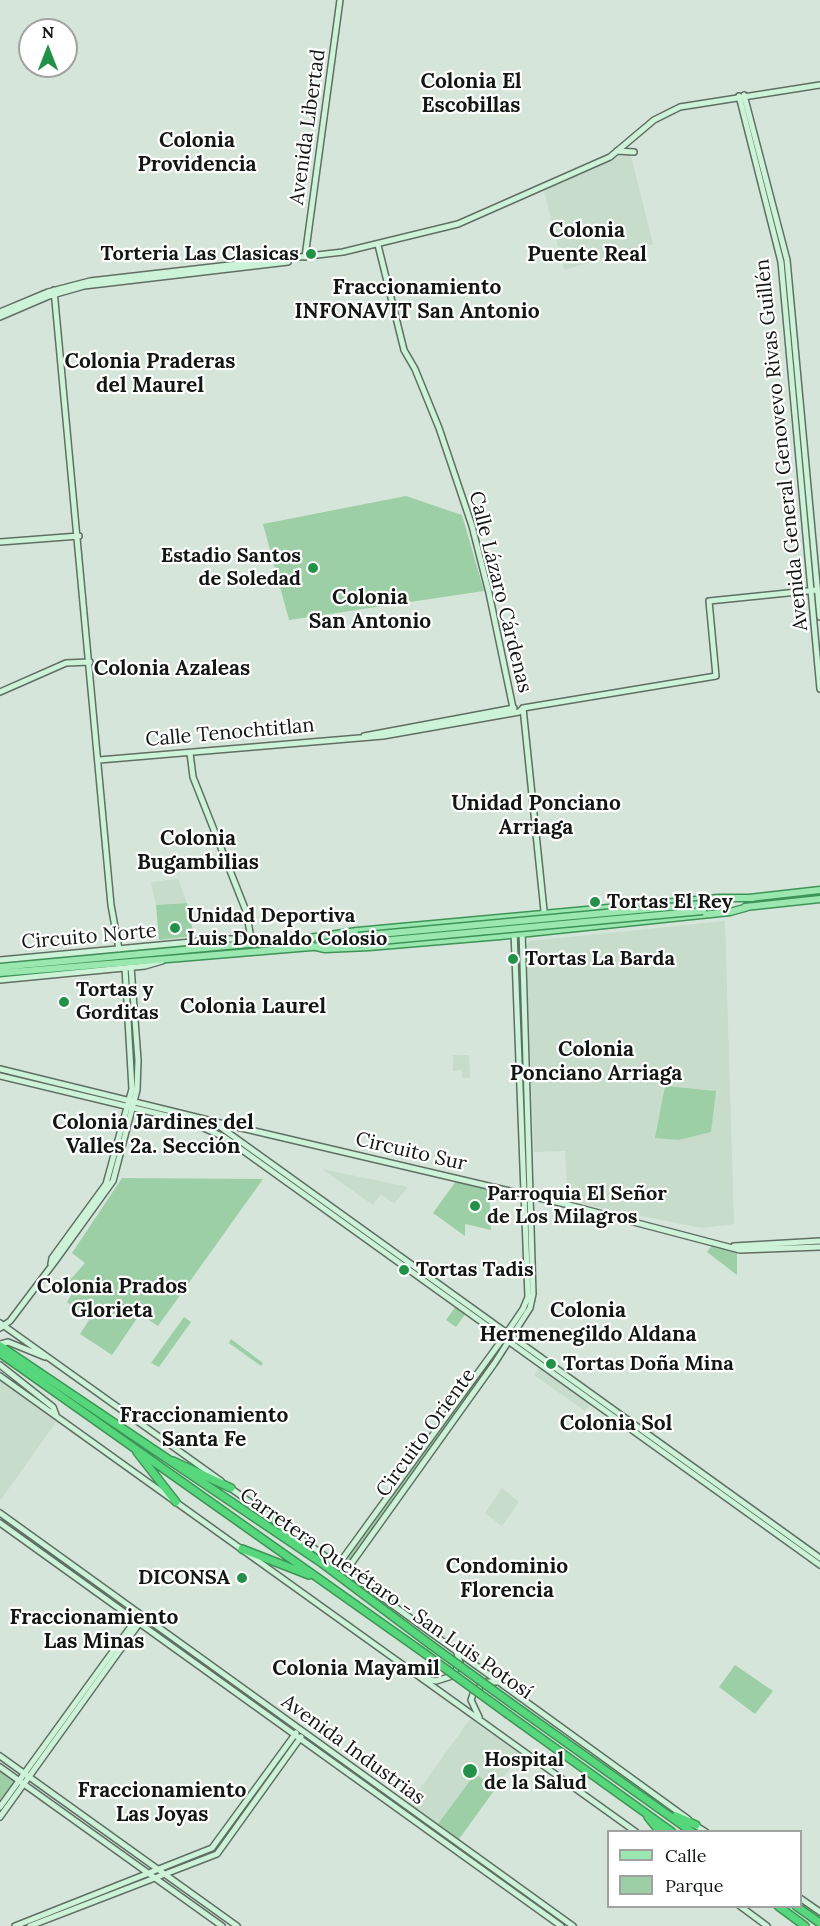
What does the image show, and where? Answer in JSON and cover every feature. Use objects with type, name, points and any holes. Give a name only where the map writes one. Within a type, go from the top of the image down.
[{"type":"highway","name":"Carretera Querétaro - San Luis Potosí","points":[[0,1345],[11,1358],[669,1830]]},
{"type":"highway","name":"Carretera Querétaro - San Luis Potosí","points":[[0,1353],[11,1358],[319,1561],[515,1706],[660,1809],[694,1828]]},
{"type":"highway","points":[[132,1445],[177,1502]]},
{"type":"highway","points":[[162,1458],[175,1461],[231,1488]]},
{"type":"highway","points":[[271,1517],[319,1561]]},
{"type":"highway","points":[[242,1549],[318,1579]]},
{"type":"highway","points":[[642,1810],[658,1830]]},
{"type":"highway","points":[[781,1908],[805,1926]]},
{"type":"highway","points":[[799,1908],[820,1923]]},
{"type":"main road","points":[[309,938],[325,934],[753,898],[820,890]]},
{"type":"main road","points":[[0,966],[169,958],[312,946],[359,939],[702,907],[753,898]]},
{"type":"main road","points":[[702,907],[748,907],[820,899]]},
{"type":"main road","points":[[312,946],[325,949],[369,947],[514,935],[730,912],[748,907]]},
{"type":"main road","points":[[570,912],[566,922],[573,929]]},
{"type":"main road","points":[[499,919],[503,927],[500,936]]},
{"type":"main road","points":[[0,973],[252,943],[309,938],[359,939]]},
{"type":"street","name":"Avenida Libertad","points":[[306,257],[340,0]]},
{"type":"street","points":[[0,314],[55,292],[113,278],[306,257],[378,245],[466,221],[573,175],[617,152],[663,114],[685,105],[820,85]]},
{"type":"street","name":"Avenida General Genovevo Rivas Guillén","points":[[741,95],[787,260],[820,689]]},
{"type":"street","points":[[617,152],[634,152]]},
{"type":"street","name":"Calle Lázaro Cárdenas","points":[[378,245],[404,350],[415,369],[439,428],[472,526],[512,710]]},
{"type":"street","points":[[55,292],[111,906],[119,950]]},
{"type":"street","points":[[0,542],[79,536]]},
{"type":"street","name":"Avenida General Genovevo Rivas Guillén","points":[[814,590],[820,617]]},
{"type":"street","name":"Calle Tenochtitlan","points":[[99,760],[364,736],[716,676],[709,601],[814,590]]},
{"type":"street","points":[[0,692],[66,663],[90,662]]},
{"type":"street","points":[[522,709],[546,932]]},
{"type":"street","points":[[190,753],[193,777],[246,911],[252,943]]},
{"type":"street","name":"Circuito Oriente","points":[[346,1571],[511,1339],[530,1308],[521,917]]},
{"type":"street","name":"Circuito Oriente","points":[[513,918],[527,1195]]},
{"type":"street","name":"Circuito Norte","points":[[0,960],[236,938],[252,943]]},
{"type":"street","name":"Circuito Norte","points":[[0,980],[128,967],[169,958]]},
{"type":"street","points":[[0,1334],[3,1326],[10,1321],[50,1266],[106,1184],[130,1105],[137,1090],[138,1060],[128,967]]},
{"type":"street","points":[[0,1069],[188,1121],[224,1137],[511,1339],[780,1533],[820,1565]]},
{"type":"street","points":[[0,1076],[130,1105]]},
{"type":"street","name":"Circuito Sur","points":[[130,1105],[319,1145],[738,1247],[799,1245]]},
{"type":"street","points":[[212,1121],[505,1335]]},
{"type":"street","points":[[799,1245],[820,1241]]},
{"type":"street","points":[[799,1245],[820,1247]]},
{"type":"street","name":"Circuito Oriente","points":[[338,1565],[523,1309],[530,1283]]},
{"type":"street","points":[[3,1326],[501,1682],[694,1828]]},
{"type":"street","points":[[0,1345],[8,1342],[52,1360]]},
{"type":"street","points":[[0,1365],[53,1407],[57,1417]]},
{"type":"street","points":[[0,1376],[633,1830]]},
{"type":"street","name":"Avenida Industrias","points":[[0,1513],[140,1619],[561,1926]]},
{"type":"street","name":"Avenida Industrias","points":[[0,1523],[140,1619]]},
{"type":"street","points":[[780,1533],[820,1558]]},
{"type":"street","points":[[0,1816],[21,1782],[140,1619]]},
{"type":"street","points":[[421,1678],[436,1681],[452,1676],[460,1663],[455,1649]]},
{"type":"street","points":[[481,1720],[471,1700],[474,1691],[487,1682],[501,1682]]},
{"type":"street","points":[[15,1926],[109,1887],[151,1874],[216,1846],[299,1734]]},
{"type":"street","points":[[30,1926],[217,1854],[299,1734]]},
{"type":"street","name":"Avenida Industrias","points":[[299,1734],[573,1926]]},
{"type":"street","points":[[0,1756],[237,1926]]},
{"type":"street","points":[[0,1767],[222,1926]]},
{"type":"street","points":[[0,1807],[21,1782]]},
{"type":"street","points":[[802,1899],[820,1912]]},
{"type":"street","points":[[743,1908],[767,1926]]},
{"type":"shaded area","points":[[630,152],[653,244],[564,270],[544,190],[622,153]]},
{"type":"shaded area","points":[[178,879],[187,903],[156,905],[151,882]]},
{"type":"shaded area","points":[[725,921],[734,1224],[701,1228],[568,1201],[565,1151],[534,1152],[526,946],[529,941]]},
{"type":"shaded area","points":[[453,1055],[469,1055],[470,1078],[462,1078],[462,1070],[453,1071]]},
{"type":"shaded area","points":[[322,1169],[408,1187],[394,1204],[381,1194],[373,1205]]},
{"type":"shaded area","points":[[539,1368],[591,1404],[585,1411],[534,1375]]},
{"type":"shaded area","points":[[0,1381],[56,1422],[0,1501]]},
{"type":"shaded area","points":[[502,1488],[519,1502],[502,1526],[485,1513]]},
{"type":"shaded area","name":"Hospital de la Salud","points":[[470,1719],[520,1754],[459,1839],[409,1804]]},
{"type":"green space","points":[[406,496],[462,515],[484,591],[289,620],[263,524]]},
{"type":"green space","name":"Unidad Deportiva Luis Donaldo Colosio","points":[[187,903],[194,936],[159,940],[156,905]]},
{"type":"green space","points":[[665,1086],[716,1091],[711,1132],[679,1140],[655,1138]]},
{"type":"green space","points":[[122,1178],[263,1179],[158,1326],[140,1314],[112,1355],[80,1334],[89,1320],[67,1302],[73,1292],[70,1280],[85,1263],[72,1253]]},
{"type":"green space","points":[[456,1181],[489,1188],[491,1230],[465,1224],[465,1236],[433,1213]]},
{"type":"green space","points":[[713,1244],[737,1250],[737,1275],[707,1252]]},
{"type":"green space","points":[[456,1306],[466,1313],[456,1327],[446,1320]]},
{"type":"green space","points":[[184,1317],[191,1322],[159,1367],[151,1363]]},
{"type":"green space","points":[[231,1339],[263,1363],[261,1366],[229,1343]]},
{"type":"green space","points":[[504,1340],[508,1343],[347,1567],[342,1563]]},
{"type":"green space","points":[[735,1665],[773,1691],[755,1714],[719,1687]]},
{"type":"green space","points":[[0,1770],[15,1781],[0,1800]]},
{"type":"green space","points":[[475,1774],[496,1788],[459,1839],[438,1824]]},
{"type":"place","name":"Torteria Las Clasicas","points":[[311,254]]},
{"type":"place","name":"Estadio Santos de Soledad","points":[[313,568]]},
{"type":"place","name":"Tortas El Rey","points":[[595,902]]},
{"type":"place","name":"Unidad Deportiva Luis Donaldo Colosio","points":[[175,928]]},
{"type":"place","name":"Tortas La Barda","points":[[513,959]]},
{"type":"place","name":"Tortas y Gorditas","points":[[64,1002]]},
{"type":"place","name":"Parroquia El Señor de Los Milagros","points":[[475,1206]]},
{"type":"place","name":"Tortas Tadis","points":[[404,1270]]},
{"type":"place","name":"Tortas Doña Mina","points":[[551,1364]]},
{"type":"place","name":"DICONSA","points":[[242,1578]]},
{"type":"place","name":"Hospital de la Salud","points":[[470,1771]]},
{"type":"district","name":"Colonia El Escobillas","points":[[471,94]]},
{"type":"district","name":"Colonia Providencia","points":[[197,153]]},
{"type":"district","name":"Colonia Puente Real","points":[[587,243]]},
{"type":"district","name":"Fraccionamiento INFONAVIT San Antonio","points":[[417,300]]},
{"type":"district","name":"Colonia Praderas del Maurel","points":[[150,374]]},
{"type":"district","name":"Colonia San Antonio","points":[[370,610]]},
{"type":"district","name":"Colonia Azaleas","points":[[172,669]]},
{"type":"district","name":"Unidad Ponciano Arriaga","points":[[536,816]]},
{"type":"district","name":"Colonia Bugambilias","points":[[198,851]]},
{"type":"district","name":"Colonia Laurel","points":[[253,1007]]},
{"type":"district","name":"Colonia Ponciano Arriaga","points":[[596,1062]]},
{"type":"district","name":"Colonia Jardines del Valles 2a. Sección","points":[[153,1135]]},
{"type":"district","name":"Colonia Prados Glorieta","points":[[112,1299]]},
{"type":"district","name":"Colonia Hermenegildo Aldana","points":[[588,1323]]},
{"type":"district","name":"Colonia Sol","points":[[616,1424]]},
{"type":"district","name":"Fraccionamiento Santa Fe","points":[[204,1428]]},
{"type":"district","name":"Condominio Florencia","points":[[507,1579]]},
{"type":"district","name":"Fraccionamiento Las Minas","points":[[94,1630]]},
{"type":"district","name":"Colonia Mayamil","points":[[356,1669]]},
{"type":"district","name":"Fraccionamiento Las Joyas","points":[[162,1803]]}]
